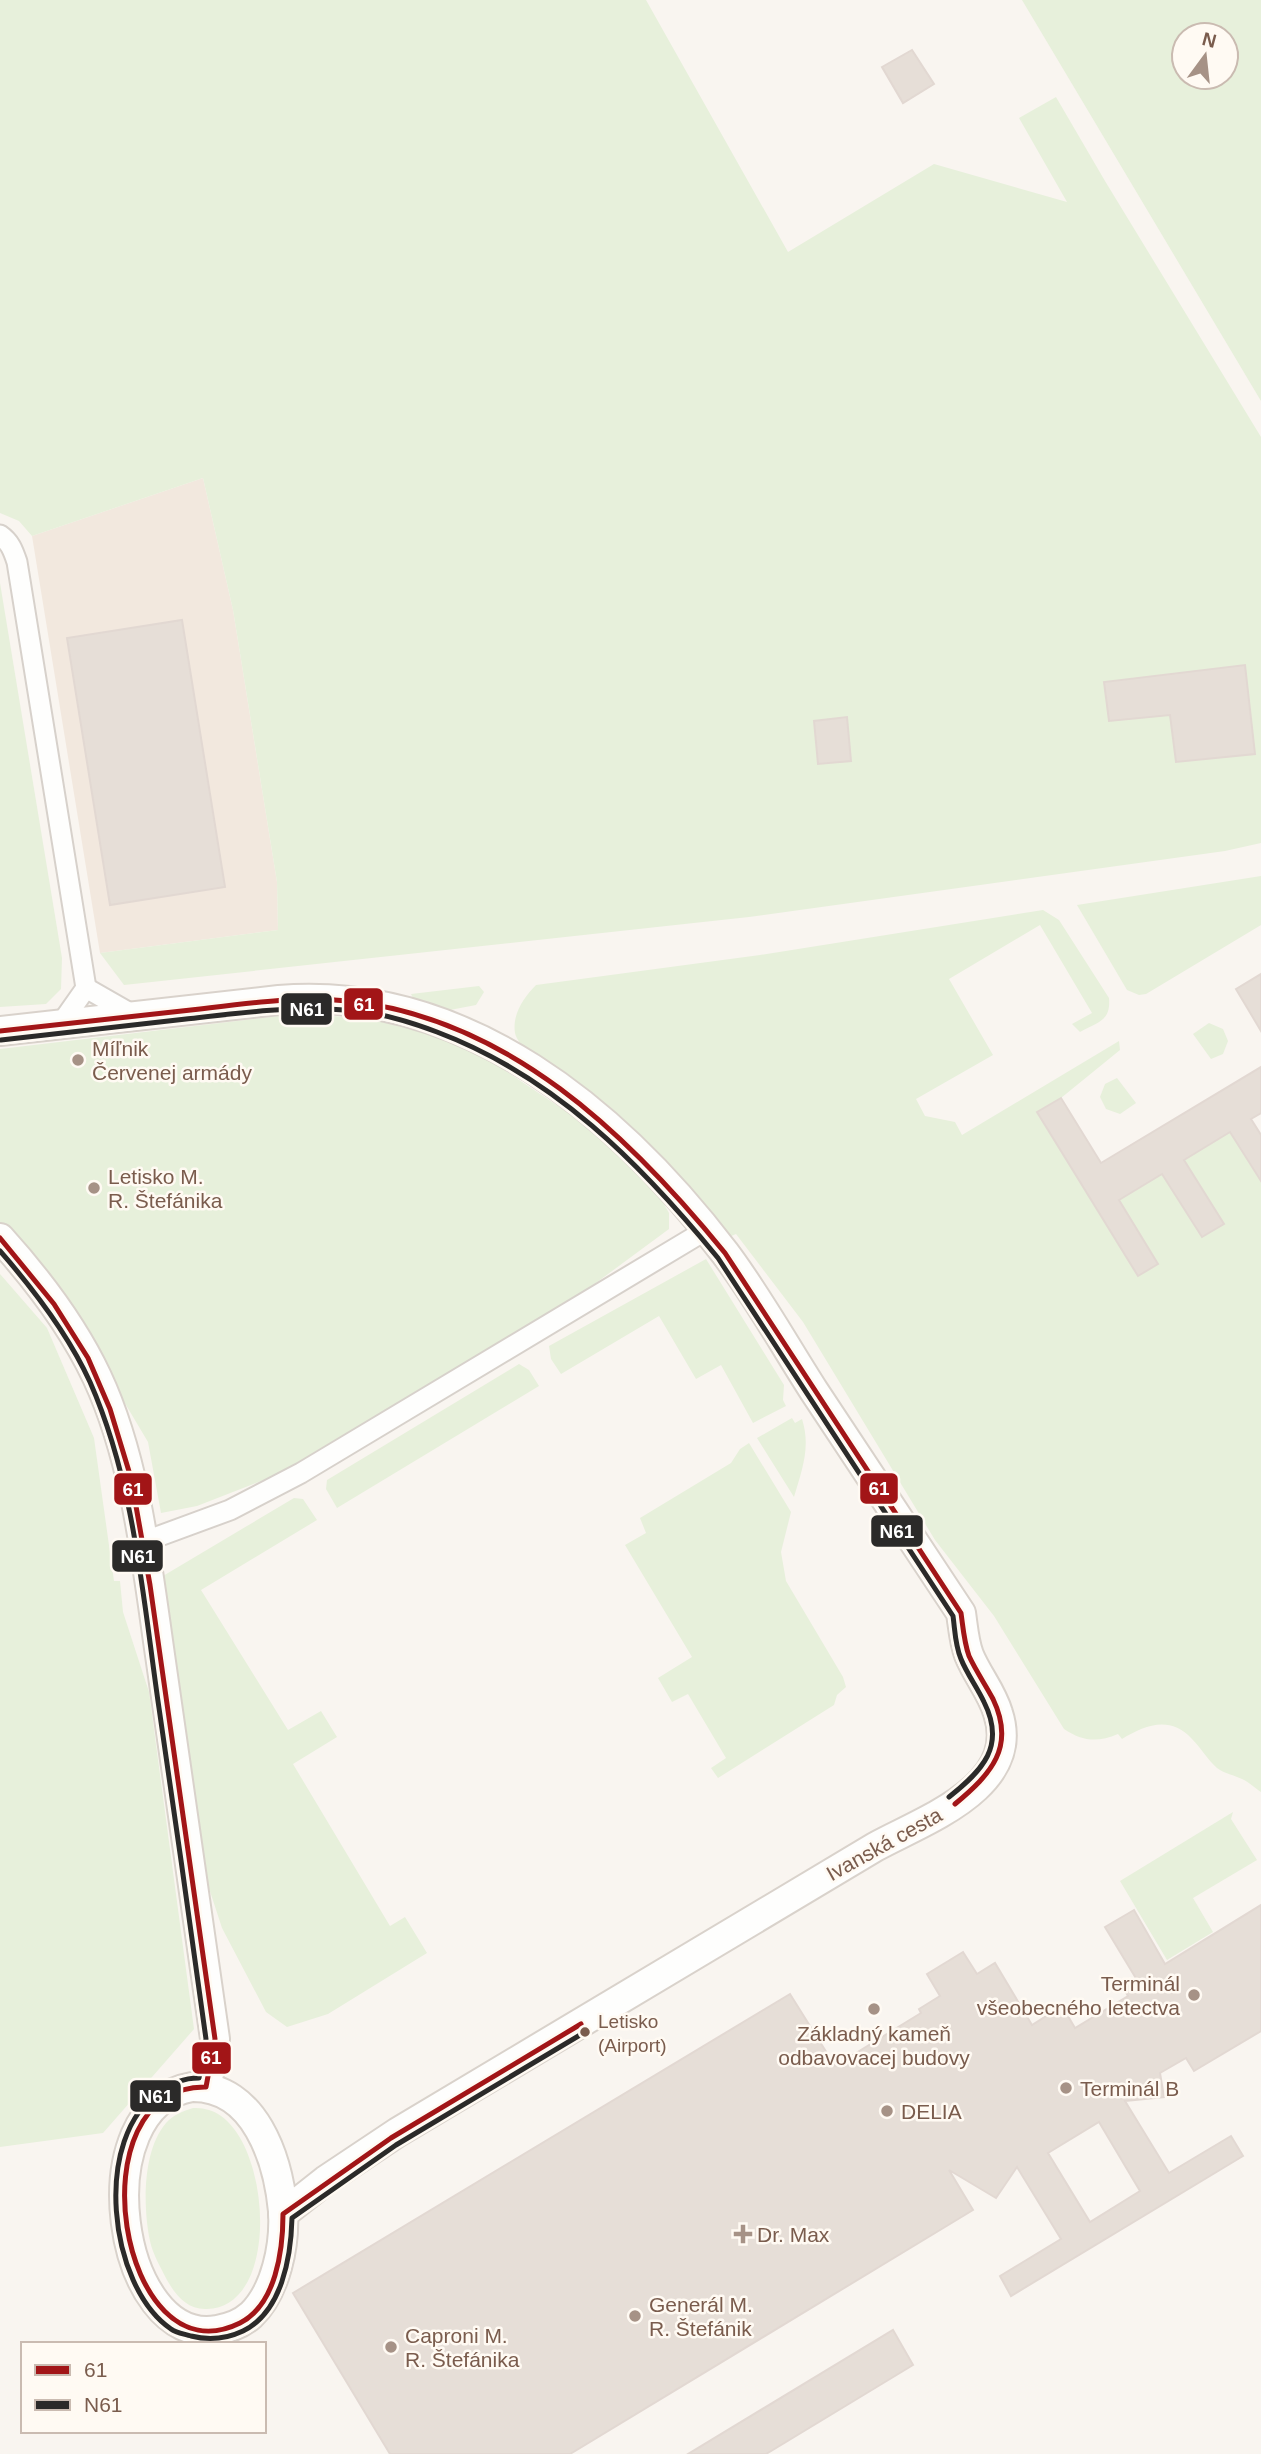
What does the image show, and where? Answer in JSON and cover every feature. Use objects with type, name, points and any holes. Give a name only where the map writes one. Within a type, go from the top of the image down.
[{"type":"street","points":[[0,535],[13,549],[17,562],[86,988],[60,1025]]},
{"type":"street","points":[[86,988],[135,1016]]},
{"type":"street","name":"Ivanská cesta","points":[[0,1031],[316,997],[382,1004],[433,1019],[462,1029],[517,1058],[578,1101],[606,1125],[675,1190],[726,1254],[961,1613],[968,1654],[999,1713],[1002,1741],[992,1770],[983,1782],[955,1804],[875,1847],[398,2132],[326,2180],[283,2214]]},
{"type":"street","points":[[143,1542],[230,1510],[301,1473],[706,1230]]},
{"type":"street","points":[[0,1238],[35,1277],[80,1343],[98,1379],[118,1432],[149,1571],[215,2039],[214,2056],[206,2087]]},
{"type":"street","points":[[206,2087],[229,2095],[238,2102],[259,2129],[277,2173],[283,2214],[279,2256],[265,2297],[246,2319],[231,2327],[214,2331],[191,2329],[172,2320],[149,2291],[130,2248],[125,2224],[124,2182],[134,2140],[148,2112],[158,2102],[180,2089],[206,2087]]},
{"type":"shaded area","points":[[203,478],[233,610],[277,882],[278,930],[100,953],[32,536]]},
{"type":"green space","points":[[0,0],[646,0],[788,252],[934,164],[1067,202],[1019,118],[1056,97],[1261,437],[1261,843],[1225,851],[749,917],[124,985],[100,953],[278,930],[277,882],[233,610],[203,478],[32,536],[19,521],[0,513]]},
{"type":"green space","points":[[1022,0],[1261,0],[1261,401]]},
{"type":"green space","points":[[0,583],[62,958],[61,989],[46,1004],[0,1007]]},
{"type":"green space","points":[[1261,876],[1261,925],[1146,994],[1139,995],[1127,990],[1077,905]]},
{"type":"green space","points":[[1043,910],[1059,920],[1109,998],[1108,1012],[1098,1023],[1080,1032],[1072,1024],[1092,1013],[1040,925],[949,979],[993,1055],[916,1099],[925,1116],[955,1122],[962,1135],[1119,1041],[1120,1050],[1061,1098],[1038,1112],[1138,1276],[1158,1264],[1119,1200],[1162,1174],[1202,1237],[1223,1223],[1184,1160],[1230,1132],[1261,1181],[1261,1792],[1245,1780],[1217,1768],[1192,1739],[1175,1727],[1157,1725],[1122,1739],[1118,1734],[1096,1740],[1077,1736],[1064,1729],[994,1616],[935,1540],[803,1322],[736,1234],[729,1237],[523,1049],[515,1033],[515,1019],[520,1006],[536,985],[760,955]]},
{"type":"green space","points":[[479,986],[484,992],[476,1005],[450,1010],[414,1000],[411,994]]},
{"type":"green space","points":[[304,1013],[374,1020],[439,1036],[491,1061],[579,1120],[631,1167],[659,1195],[669,1213],[669,1229],[585,1291],[279,1474],[197,1506],[161,1513],[148,1442],[45,1269],[0,1222],[0,1049]]},
{"type":"green space","points":[[1209,1023],[1223,1029],[1228,1041],[1223,1054],[1211,1059],[1193,1034]]},
{"type":"green space","points":[[1117,1078],[1136,1103],[1120,1114],[1106,1109],[1100,1097],[1105,1084]]},
{"type":"green space","points":[[706,1259],[784,1385],[783,1400],[786,1406],[753,1423],[721,1365],[696,1379],[659,1316],[561,1374],[551,1359],[549,1346]]},
{"type":"green space","points":[[0,1274],[47,1328],[94,1438],[114,1581],[120,1581],[123,1612],[149,1692],[194,2029],[103,2133],[0,2147]]},
{"type":"green space","points":[[519,1364],[529,1370],[539,1386],[337,1508],[326,1489],[327,1480]]},
{"type":"green space","points":[[792,1418],[795,1423],[802,1419],[806,1439],[794,1497],[757,1438]]},
{"type":"green space","points":[[749,1443],[791,1512],[781,1552],[786,1581],[843,1677],[846,1687],[837,1695],[834,1705],[718,1778],[711,1768],[726,1758],[688,1694],[672,1702],[658,1678],[692,1657],[625,1545],[646,1533],[640,1518],[731,1463],[740,1449]]},
{"type":"green space","points":[[294,1498],[303,1499],[317,1520],[201,1590],[288,1730],[321,1711],[337,1737],[293,1764],[390,1926],[405,1917],[427,1953],[328,2014],[287,2027],[266,2012],[222,1928],[206,1879],[163,1576]]},
{"type":"green space","points":[[1233,1812],[1231,1819],[1257,1860],[1193,1898],[1213,1932],[1167,1960],[1120,1881]]},
{"type":"green space","points":[[193,2108],[215,2112],[236,2131],[249,2157],[257,2189],[260,2222],[257,2255],[247,2282],[231,2301],[207,2309],[188,2304],[171,2286],[151,2246],[146,2213],[146,2180],[152,2149],[158,2135],[172,2118]]},
{"type":"building","points":[[912,50],[934,84],[903,103],[882,67]]},
{"type":"building","points":[[182,620],[225,887],[110,905],[67,638]]},
{"type":"building","points":[[1245,665],[1255,754],[1176,762],[1170,715],[1109,721],[1104,682]]},
{"type":"building","points":[[847,717],[851,761],[818,764],[814,721]]},
{"type":"building","points":[[1261,974],[1261,1031],[1236,989]]},
{"type":"building","points":[[1261,1067],[1261,1113],[1251,1119],[1261,1135],[1261,1181],[1230,1132],[1184,1160],[1224,1224],[1202,1237],[1162,1174],[1119,1200],[1158,1264],[1138,1276],[1037,1112],[1061,1098],[1101,1163]]},
{"type":"building","points":[[1261,1905],[1261,2031],[1194,2071],[1186,2058],[1160,2073],[1164,2097],[1125,2101],[1169,2173],[1231,2136],[1243,2156],[1011,2296],[1000,2276],[1061,2239],[1017,2167],[996,2198],[949,2170],[973,2210],[570,2454],[390,2454],[293,2293],[790,1994],[835,2066],[921,2013],[919,2009],[940,1996],[927,1974],[963,1952],[977,1974],[995,1963],[1032,2025],[1062,2006],[1075,2028],[1128,1996],[1124,1989],[1137,1980],[1105,1927],[1134,1910],[1165,1964]],"holes":[[[1099,2122],[1140,2191],[1090,2222],[1048,2153]]]},
{"type":"building","points":[[893,2330],[913,2365],[766,2454],[688,2454]]},
{"type":"transit line","name":"61","points":[[0,1031],[274,1001],[348,1001],[406,1012],[461,1031],[512,1057],[560,1089],[605,1125],[648,1166],[725,1253],[961,1613],[969,1656],[993,1699],[1002,1731],[1001,1745],[989,1770],[955,1804]]},
{"type":"transit line","name":"N61","points":[[1,1040],[265,1011],[324,1009],[368,1012],[415,1024],[479,1050],[557,1098],[626,1156],[718,1258],[953,1616],[959,1654],[984,1702],[993,1732],[988,1756],[981,1767],[949,1797]]},
{"type":"transit line","name":"61","points":[[0,1238],[54,1304],[88,1358],[110,1409],[131,1478],[150,1585],[215,2039],[206,2087],[164,2099],[137,2131],[126,2177],[127,2227],[140,2274],[165,2311],[198,2330],[240,2323],[252,2315],[262,2303],[275,2275],[283,2214],[391,2138],[581,2024]]},
{"type":"transit line","name":"N61","points":[[0,1251],[50,1314],[72,1347],[90,1382],[118,1461],[142,1584],[206,2039],[199,2078],[183,2080],[169,2086],[138,2113],[124,2142],[117,2175],[116,2211],[122,2247],[133,2280],[150,2308],[171,2329],[191,2336],[218,2338],[243,2331],[267,2311],[282,2282],[292,2218],[396,2145],[585,2032]]},
{"type":"place","name":"Míľnik Červenej armády","points":[[78,1060]]},
{"type":"place","name":"Letisko M. R. Štefánika","points":[[94,1188]]},
{"type":"place","name":"Terminál všeobecného letectva","points":[[1194,1995]]},
{"type":"place","name":"Základný kameň odbavovacej budovy","points":[[874,2009]]},
{"type":"place","name":"Letisko (Airport)","points":[[585,2032]]},
{"type":"place","name":"Terminál B","points":[[1066,2088]]},
{"type":"place","name":"DELIA","points":[[887,2111]]},
{"type":"place","name":"Dr. Max","points":[[743,2234]]},
{"type":"place","name":"Generál M. R. Štefánik","points":[[635,2316]]},
{"type":"place","name":"Caproni M. R. Štefánika","points":[[391,2347]]}]
